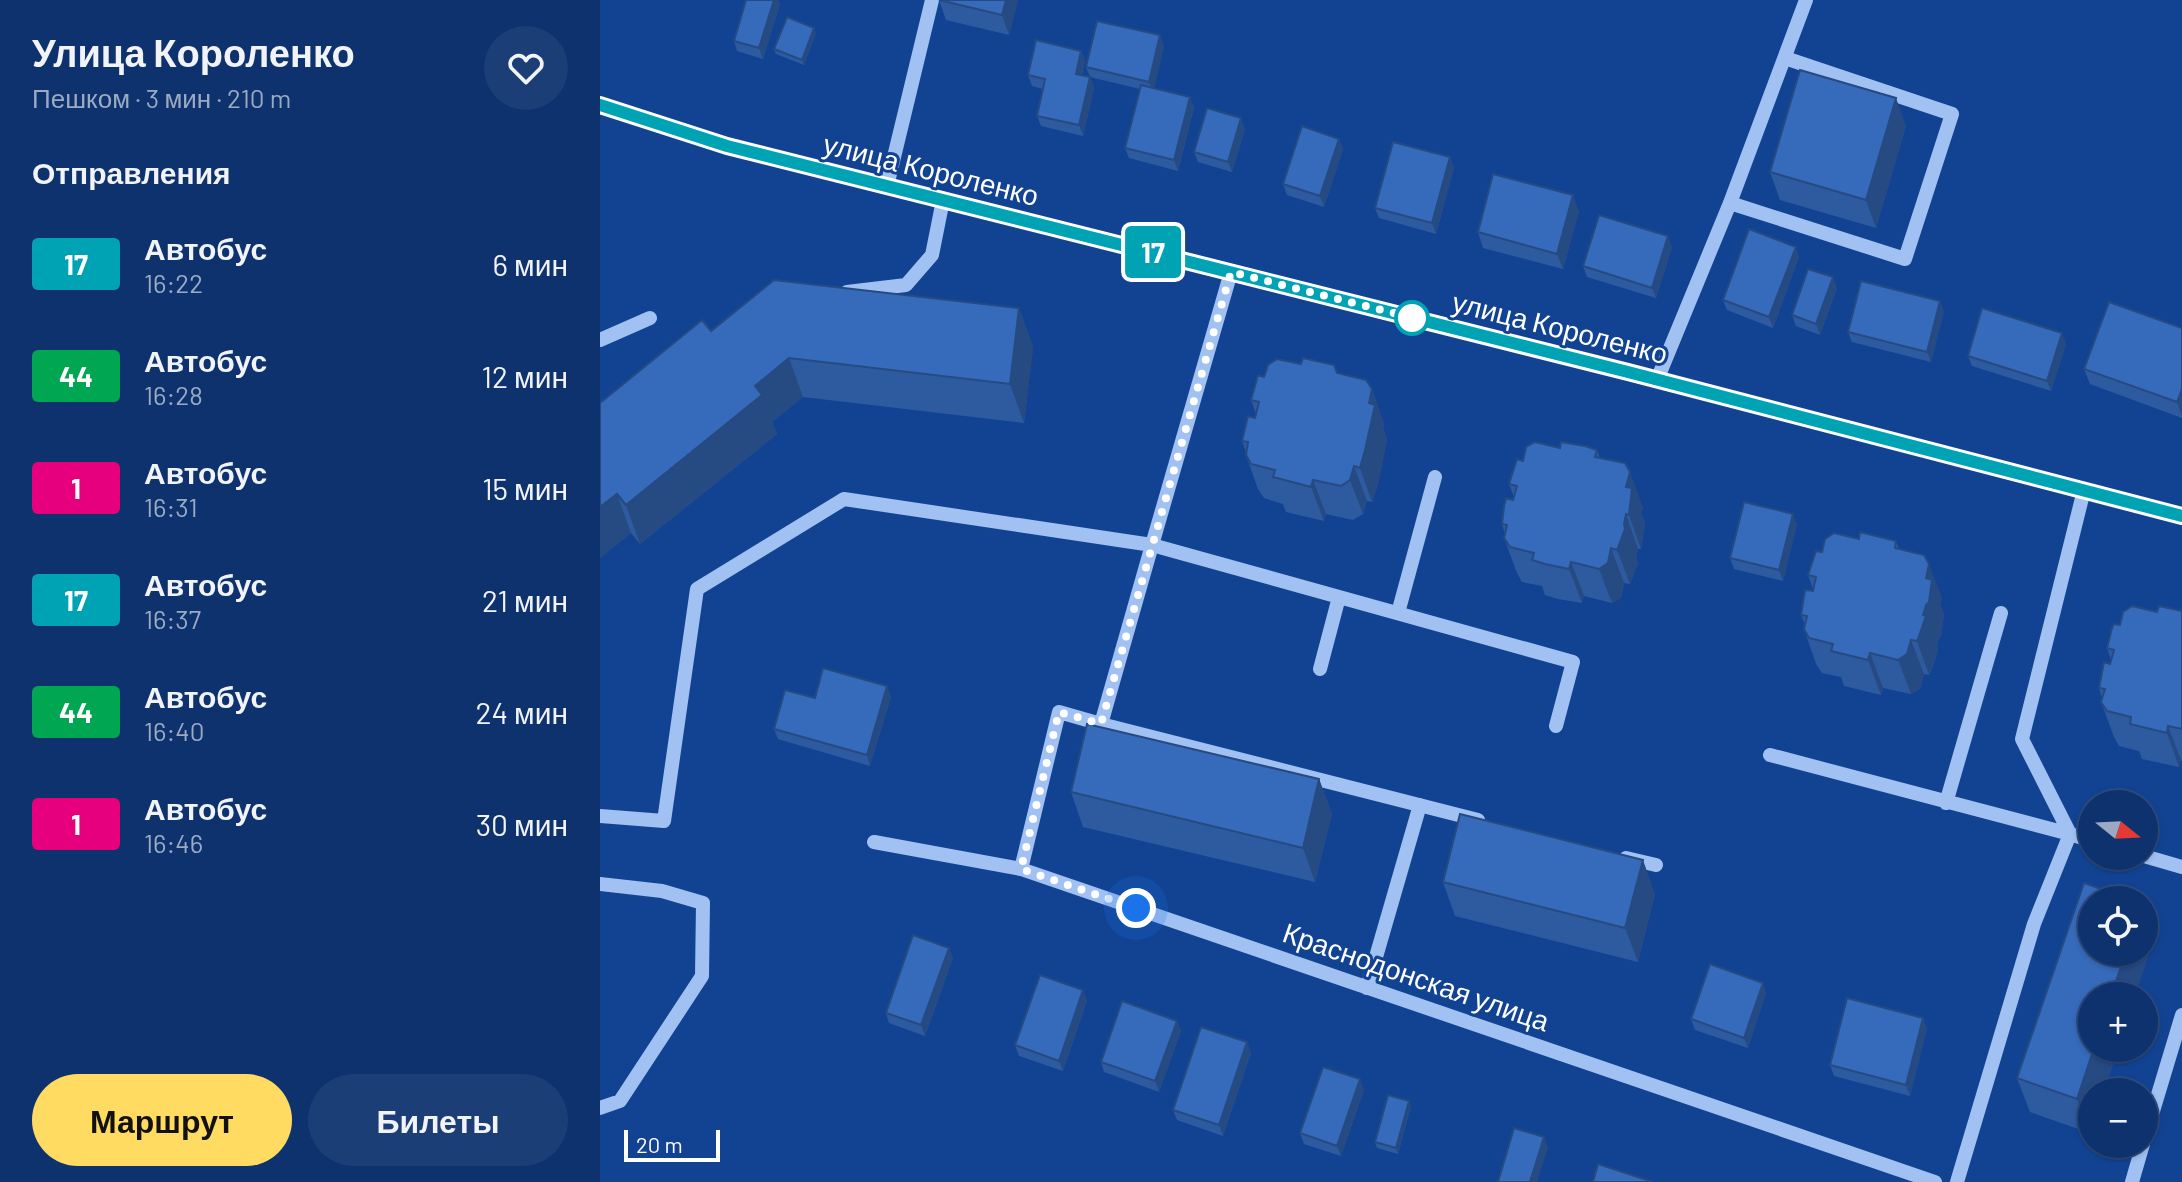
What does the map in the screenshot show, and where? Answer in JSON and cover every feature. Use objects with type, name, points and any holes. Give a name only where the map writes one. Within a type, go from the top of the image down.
[{"type":"street","points":[[887,186],[932,0]]},
{"type":"street","points":[[1657,380],[1730,203],[1806,0]]},
{"type":"street","points":[[1730,203],[1905,259],[1952,114],[1785,58]]},
{"type":"street","name":"улица Короленко","points":[[600,105],[727,146],[1657,380],[2182,516]]},
{"type":"street","points":[[827,295],[906,285],[932,255],[943,200]]},
{"type":"street","points":[[1101,724],[1231,272]]},
{"type":"street","points":[[600,340],[650,318]]},
{"type":"street","points":[[1398,613],[1435,477]]},
{"type":"street","points":[[1957,1182],[2034,924],[2070,834],[2022,739],[2084,490]]},
{"type":"street","points":[[600,816],[664,821],[697,589],[844,499],[1152,545],[1573,662],[1556,726]]},
{"type":"street","points":[[1320,669],[1339,597]]},
{"type":"street","points":[[1946,803],[2001,613]]},
{"type":"street","points":[[1021,869],[1059,712],[1494,824]]},
{"type":"street","points":[[1770,755],[2078,837]]},
{"type":"street","points":[[1367,988],[1420,805]]},
{"type":"street","name":"Краснодонская улица","points":[[874,842],[1021,869],[1935,1182]]},
{"type":"street","points":[[1612,854],[1656,865]]},
{"type":"street","points":[[2158,860],[2182,867]]},
{"type":"street","points":[[600,884],[662,891],[703,903],[702,976],[620,1101],[600,1108]]},
{"type":"street","points":[[2158,1096],[2182,1015]]},
{"type":"street","points":[[2132,1182],[2139,1158]]},
{"type":"building","points":[[746,0],[774,0],[759,48],[734,41]]},
{"type":"building","points":[[939,0],[1006,0],[1002,15]]},
{"type":"building","points":[[787,17],[814,28],[802,60],[774,49]]},
{"type":"building","points":[[1097,21],[1160,35],[1149,82],[1086,67]]},
{"type":"building","points":[[1036,40],[1081,51],[1076,74],[1090,77],[1079,125],[1037,116],[1045,79],[1028,75]]},
{"type":"building","points":[[1800,70],[1896,98],[1866,200],[1770,172]]},
{"type":"building","points":[[1141,85],[1190,97],[1174,160],[1125,148]]},
{"type":"building","points":[[1207,108],[1241,118],[1228,162],[1194,152]]},
{"type":"building","points":[[1302,126],[1339,139],[1320,196],[1283,184]]},
{"type":"building","points":[[1393,142],[1450,157],[1432,223],[1375,208]]},
{"type":"building","points":[[1493,174],[1573,195],[1557,254],[1478,232]]},
{"type":"building","points":[[1599,215],[1668,236],[1652,288],[1583,266]]},
{"type":"building","points":[[1749,229],[1796,247],[1769,317],[1723,300]]},
{"type":"building","points":[[1808,269],[1833,277],[1816,324],[1792,315]]},
{"type":"building","points":[[774,280],[1019,308],[1010,384],[789,358],[755,386],[762,395],[626,505],[617,494],[600,507],[600,403],[702,320],[711,331]]},
{"type":"building","points":[[1861,281],[1940,301],[1927,352],[1848,332]]},
{"type":"building","points":[[2109,302],[2182,328],[2182,389],[2177,402],[2084,369]]},
{"type":"building","points":[[1982,308],[2062,333],[2047,381],[1968,356]]},
{"type":"building","points":[[1303,358],[1334,365],[1337,373],[1366,380],[1372,389],[1369,403],[1375,405],[1360,468],[1354,466],[1350,480],[1341,486],[1313,480],[1311,487],[1273,477],[1275,470],[1251,464],[1246,455],[1248,442],[1242,441],[1248,416],[1255,418],[1259,402],[1251,400],[1258,375],[1264,377],[1268,365],[1277,359],[1301,364]]},
{"type":"building","points":[[1535,442],[1560,448],[1561,442],[1585,446],[1597,450],[1595,457],[1625,463],[1630,472],[1626,487],[1632,488],[1625,529],[1617,550],[1611,548],[1608,563],[1599,569],[1571,562],[1569,569],[1532,560],[1534,553],[1510,547],[1504,538],[1507,525],[1502,524],[1504,506],[1506,498],[1513,500],[1517,486],[1509,484],[1517,459],[1523,461],[1526,447]]},
{"type":"building","points":[[1744,502],[1793,514],[1779,570],[1730,558]]},
{"type":"building","points":[[1860,532],[1896,541],[1895,548],[1924,555],[1929,564],[1926,578],[1932,580],[1929,602],[1923,615],[1926,616],[1917,641],[1911,640],[1907,654],[1898,660],[1870,653],[1868,660],[1831,651],[1833,644],[1809,638],[1804,629],[1807,616],[1801,615],[1805,590],[1813,591],[1816,577],[1808,575],[1816,551],[1822,552],[1825,539],[1834,533],[1859,539]]},
{"type":"building","points":[[2132,606],[2157,612],[2159,606],[2182,611],[2182,729],[2168,726],[2167,733],[2130,724],[2131,717],[2107,711],[2101,702],[2105,689],[2099,688],[2104,662],[2110,664],[2114,650],[2107,648],[2112,628],[2114,624],[2120,625],[2123,612]]},
{"type":"building","points":[[823,668],[887,686],[867,755],[774,729],[785,690],[815,698]]},
{"type":"building","points":[[1087,724],[1319,779],[1303,848],[1071,792]]},
{"type":"building","points":[[1460,814],[1643,860],[1625,928],[1443,882]]},
{"type":"building","points":[[2078,900],[2078,966],[2121,966],[2116,982],[2078,982],[2078,1062],[2089,1062],[2084,1078],[2078,1078],[2077,1099],[2017,1078]]},
{"type":"building","points":[[913,935],[949,948],[921,1025],[886,1013]]},
{"type":"building","points":[[1710,964],[1763,983],[1744,1038],[1691,1019]]},
{"type":"building","points":[[1040,975],[1083,990],[1059,1061],[1015,1045]]},
{"type":"building","points":[[1847,998],[1923,1018],[1906,1085],[1830,1065]]},
{"type":"building","points":[[1122,1001],[1177,1021],[1155,1081],[1101,1062]]},
{"type":"building","points":[[1201,1027],[1247,1042],[1219,1125],[1173,1110]]},
{"type":"building","points":[[1323,1067],[1360,1079],[1337,1146],[1300,1133]]},
{"type":"building","points":[[1388,1095],[1409,1101],[1396,1148],[1375,1142]]},
{"type":"building","points":[[1514,1128],[1544,1137],[1530,1182],[1498,1182]]},
{"type":"building","points":[[1598,1164],[1653,1182],[1593,1182]]},
{"type":"bus line","name":"17","points":[[600,105],[727,146],[1628,372],[2182,516]]},
{"type":"route","points":[[1136,908],[1021,869],[1059,712],[1101,724],[1231,272],[1417,319],[1412,318]]}]
